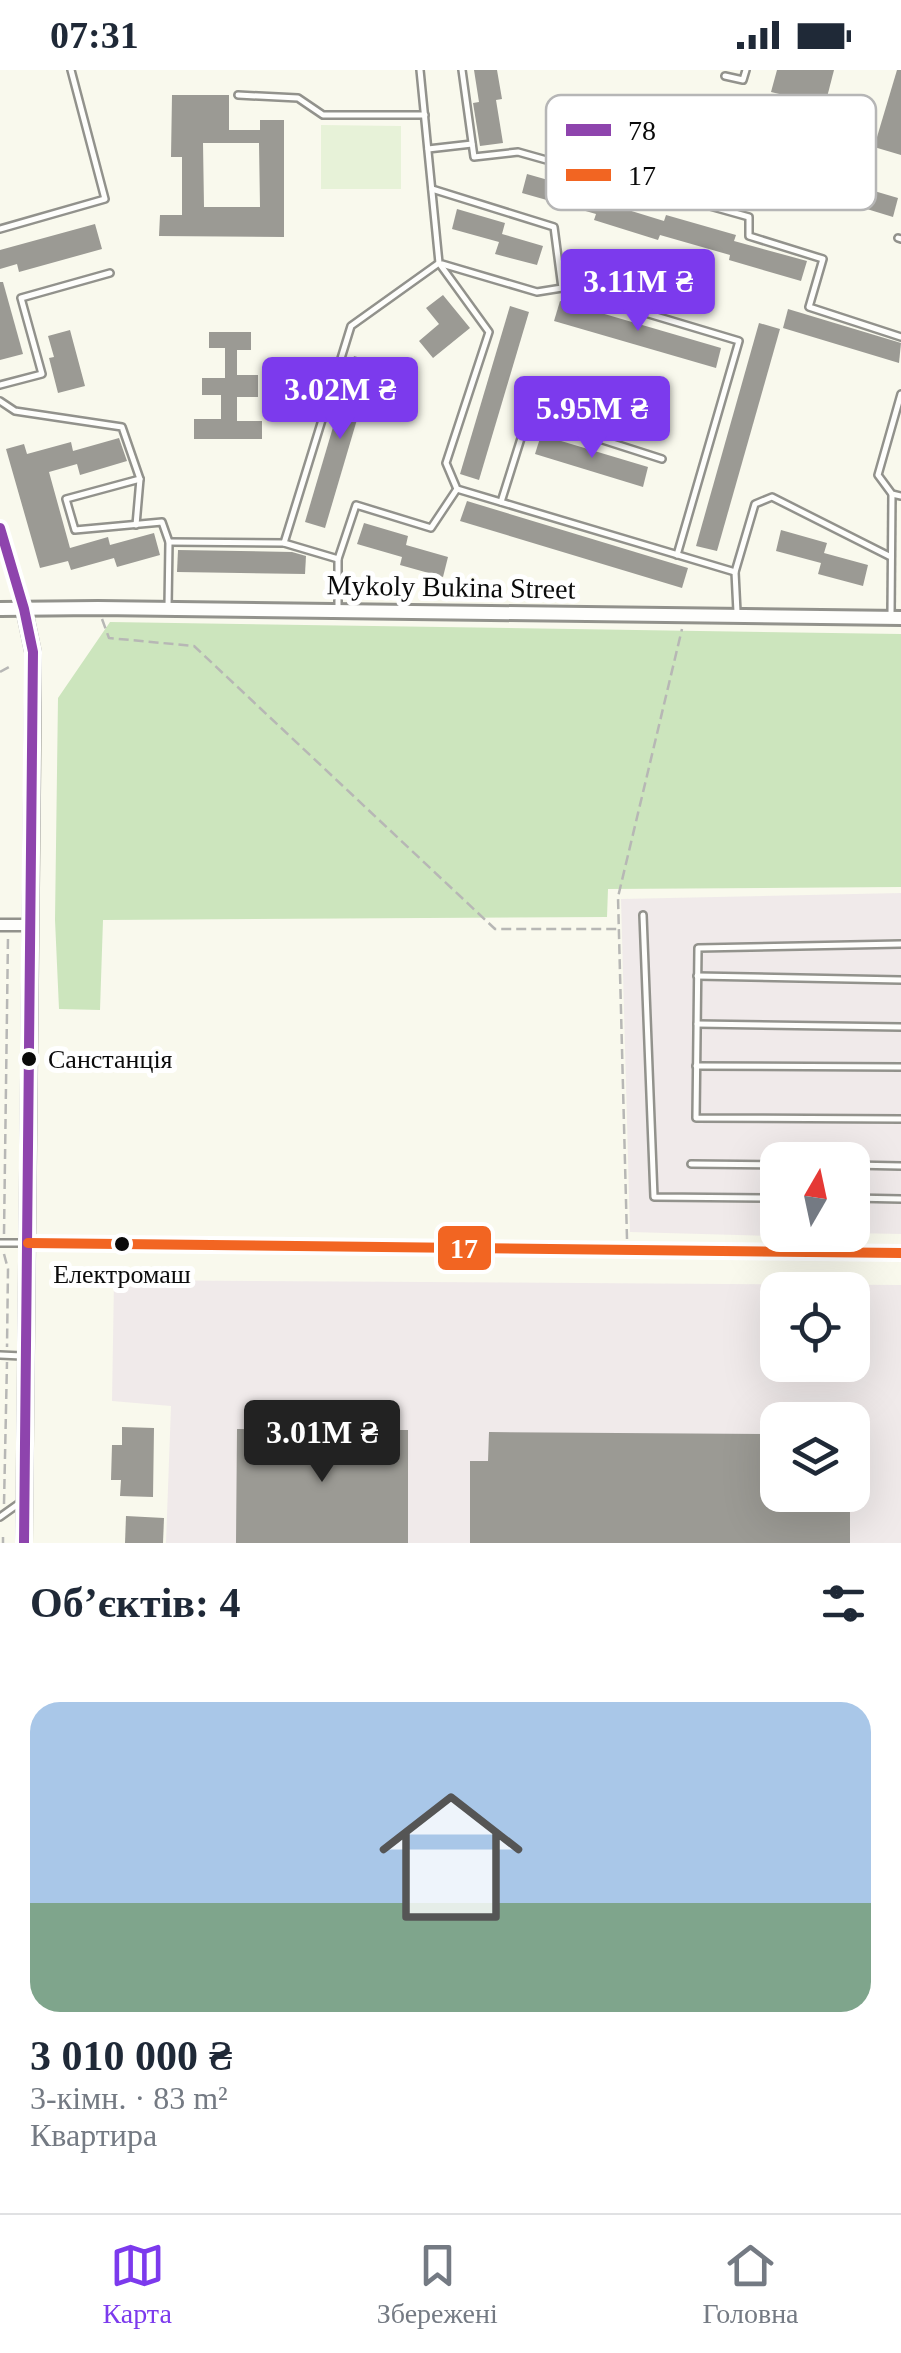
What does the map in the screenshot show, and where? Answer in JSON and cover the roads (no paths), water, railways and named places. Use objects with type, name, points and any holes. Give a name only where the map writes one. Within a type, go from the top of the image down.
[{"type":"street","points":[[0,528],[33,652],[24,1543]]},
{"type":"street","name":"Mykoly Bukina Street","points":[[0,609],[896,618]]},
{"type":"street","points":[[0,925],[32,924]]},
{"type":"street","points":[[28,1243],[901,1253]]},
{"type":"lane","points":[[0,229],[105,199],[71,70]]},
{"type":"lane","points":[[420,70],[440,263],[488,332],[446,463],[458,489],[735,572]]},
{"type":"lane","points":[[462,70],[474,157],[518,152],[546,160]]},
{"type":"lane","points":[[724,76],[743,80],[746,70]]},
{"type":"lane","points":[[238,96],[298,98],[323,115],[424,115]]},
{"type":"lane","points":[[428,149],[472,144]]},
{"type":"lane","points":[[432,189],[554,228],[562,288]]},
{"type":"lane","points":[[724,210],[749,217],[749,236],[823,259],[810,306],[901,337]]},
{"type":"lane","points":[[440,263],[537,292],[562,288],[739,341],[677,555]]},
{"type":"lane","points":[[284,542],[352,326],[440,263]]},
{"type":"lane","points":[[0,385],[42,374],[22,298],[110,273]]},
{"type":"lane","points":[[896,618],[891,557],[892,494],[878,475],[901,394]]},
{"type":"lane","points":[[0,401],[15,411],[122,427],[140,479],[136,525]]},
{"type":"lane","points":[[501,502],[528,416],[662,459]]},
{"type":"lane","points":[[140,479],[66,498],[75,530],[162,522],[168,542],[168,608]]},
{"type":"lane","points":[[338,611],[338,560],[356,505],[431,528],[458,489]]},
{"type":"lane","points":[[892,494],[901,496]]},
{"type":"lane","points":[[737,616],[735,572],[755,504],[772,497],[891,557]]},
{"type":"lane","points":[[168,542],[284,542],[338,560]]},
{"type":"lane","points":[[643,915],[654,1197],[760,1198]]},
{"type":"lane","points":[[901,944],[698,948],[696,1066],[696,1118],[901,1119]]},
{"type":"lane","points":[[697,976],[901,980]]},
{"type":"lane","points":[[697,1024],[901,1027]]},
{"type":"lane","points":[[696,1066],[901,1067]]},
{"type":"lane","points":[[691,1164],[760,1165]]},
{"type":"lane","points":[[870,1165],[901,1166]]},
{"type":"lane","points":[[870,1198],[901,1199]]},
{"type":"lane","points":[[0,1243],[28,1243]]},
{"type":"lane","points":[[4,1356],[26,1356]]},
{"type":"lane","points":[[0,1516],[23,1500]]},
{"type":"place","name":"Санстанція","points":[[29,1059]]},
{"type":"place","name":"Електромаш","points":[[122,1244]]}]
